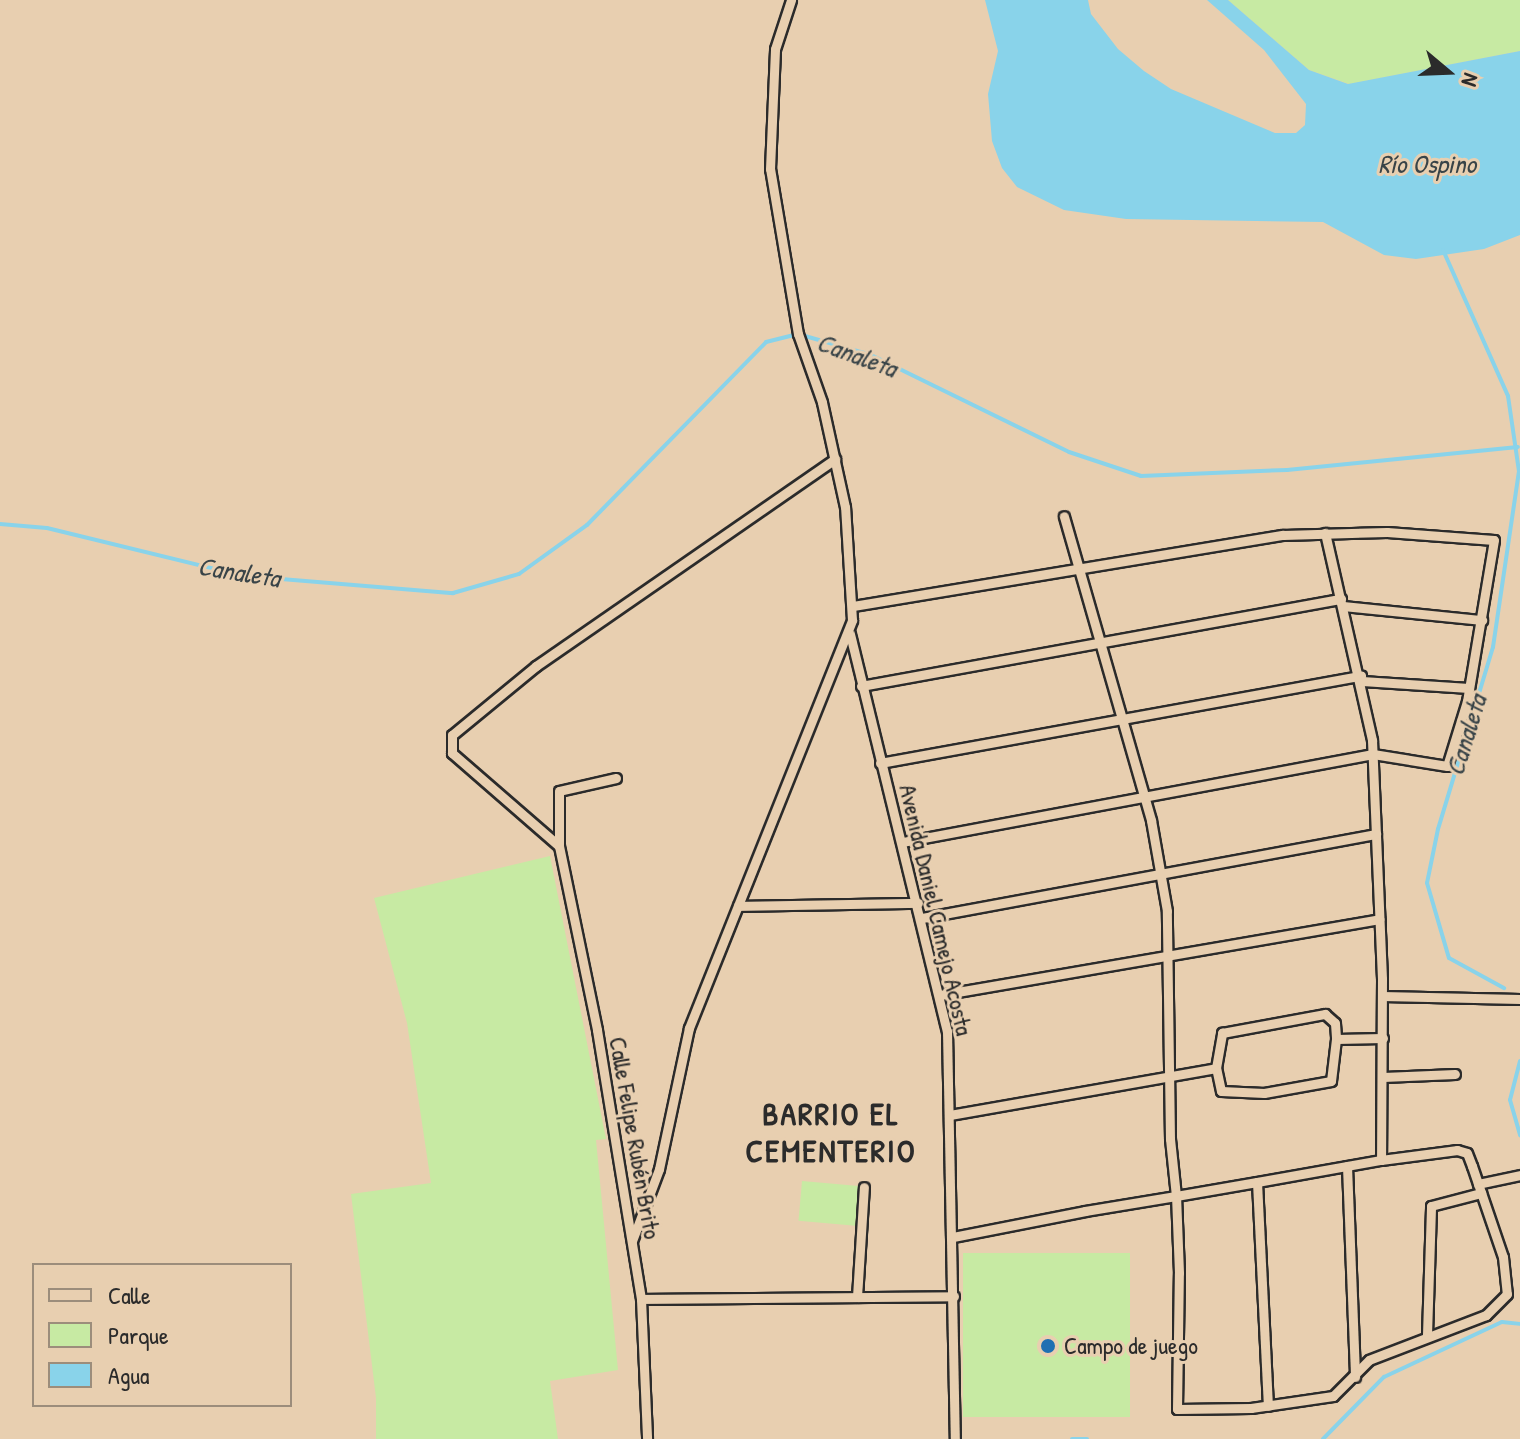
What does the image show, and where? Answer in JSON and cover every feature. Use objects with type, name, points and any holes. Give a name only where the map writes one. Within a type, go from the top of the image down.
[{"type":"street","points":[[632,1241],[659,1169],[689,1028],[805,726],[850,634],[853,606],[851,546],[835,459],[798,334],[770,169],[775,49],[791,0]]},
{"type":"street","points":[[559,846],[468,770],[449,749],[452,735],[536,666],[835,459]]},
{"type":"street","points":[[953,1237],[1176,1196],[1381,1160],[1464,1151],[1503,1257],[1506,1298],[1486,1315],[1427,1335],[1369,1360],[1333,1396],[1268,1406],[1177,1409],[1176,1196],[1170,1076],[1169,954],[1162,875],[1082,569],[1064,516]]},
{"type":"street","points":[[853,606],[1250,539],[1325,533],[1494,540],[1469,688],[1447,766],[1373,754],[903,842]]},
{"type":"street","points":[[1325,533],[1361,679],[1373,754],[1383,1038],[1381,1160]]},
{"type":"street","points":[[861,686],[1100,642],[1342,603],[1482,620]]},
{"type":"street","name":"Avenida Daniel Camejo Acosta","points":[[850,634],[940,995],[950,1063],[955,1439]]},
{"type":"street","points":[[880,763],[1361,679],[1469,688]]},
{"type":"street","name":"Calle Felipe Rubén Brito","points":[[616,778],[559,791],[559,846],[641,1299],[647,1439]]},
{"type":"street","points":[[922,918],[1376,834]]},
{"type":"street","points":[[738,906],[918,903]]},
{"type":"street","points":[[940,995],[1379,919]]},
{"type":"street","points":[[1382,996],[1520,999]]},
{"type":"street","points":[[1325,1014],[1335,1023],[1336,1039],[1334,1075],[1325,1084],[1227,1094],[1218,1084],[1217,1042],[1228,1029],[1325,1014]]},
{"type":"street","points":[[1336,1039],[1383,1038]]},
{"type":"street","points":[[950,1115],[1216,1068]]},
{"type":"street","points":[[1383,1077],[1455,1074]]},
{"type":"street","points":[[1347,1166],[1355,1377]]},
{"type":"street","points":[[1427,1335],[1431,1206],[1520,1175]]},
{"type":"street","points":[[1257,1182],[1268,1406]]},
{"type":"street","points":[[857,1297],[864,1187]]},
{"type":"street","points":[[641,1299],[954,1296]]},
{"type":"green space","points":[[1228,0],[1520,0],[1520,51],[1349,84],[1309,70]]},
{"type":"green space","points":[[550,856],[606,1139],[596,1140],[618,1370],[550,1381],[558,1439],[376,1439],[376,1398],[351,1194],[431,1183],[407,1023],[374,898]]},
{"type":"green space","points":[[802,1181],[859,1186],[855,1226],[799,1221]]},
{"type":"green space","name":"Campo de juego","points":[[963,1253],[1130,1253],[1130,1417],[963,1417]]},
{"type":"water","name":"Río Ospino","points":[[985,0],[1088,0],[1091,14],[1118,49],[1144,71],[1171,89],[1275,133],[1296,133],[1305,125],[1306,104],[1264,50],[1207,0],[1228,0],[1309,70],[1348,84],[1520,51],[1520,235],[1484,249],[1416,259],[1384,255],[1323,222],[1126,219],[1064,210],[1017,187],[1002,168],[992,141],[988,94],[998,51]]},
{"type":"waterway","name":"Canaleta","points":[[1443,250],[1508,396],[1519,471],[1493,647],[1438,829],[1427,883],[1449,958],[1504,988]]},
{"type":"waterway","name":"Canaleta","points":[[0,524],[47,528],[244,576],[453,593],[519,574],[587,525],[766,342],[798,334],[871,355],[1069,452],[1141,476],[1287,470],[1518,447]]},
{"type":"waterway","name":"Canaleta","points":[[1520,1061],[1510,1100],[1520,1136]]},
{"type":"waterway","points":[[1323,1439],[1384,1377],[1502,1322],[1520,1324]]},
{"type":"waterway","points":[[1072,1439],[1087,1439]]},
{"type":"place","name":"Campo de juego","points":[[1048,1346]]},
{"type":"district","name":"BARRIO EL CEMENTERIO","points":[[831,1134]]}]
